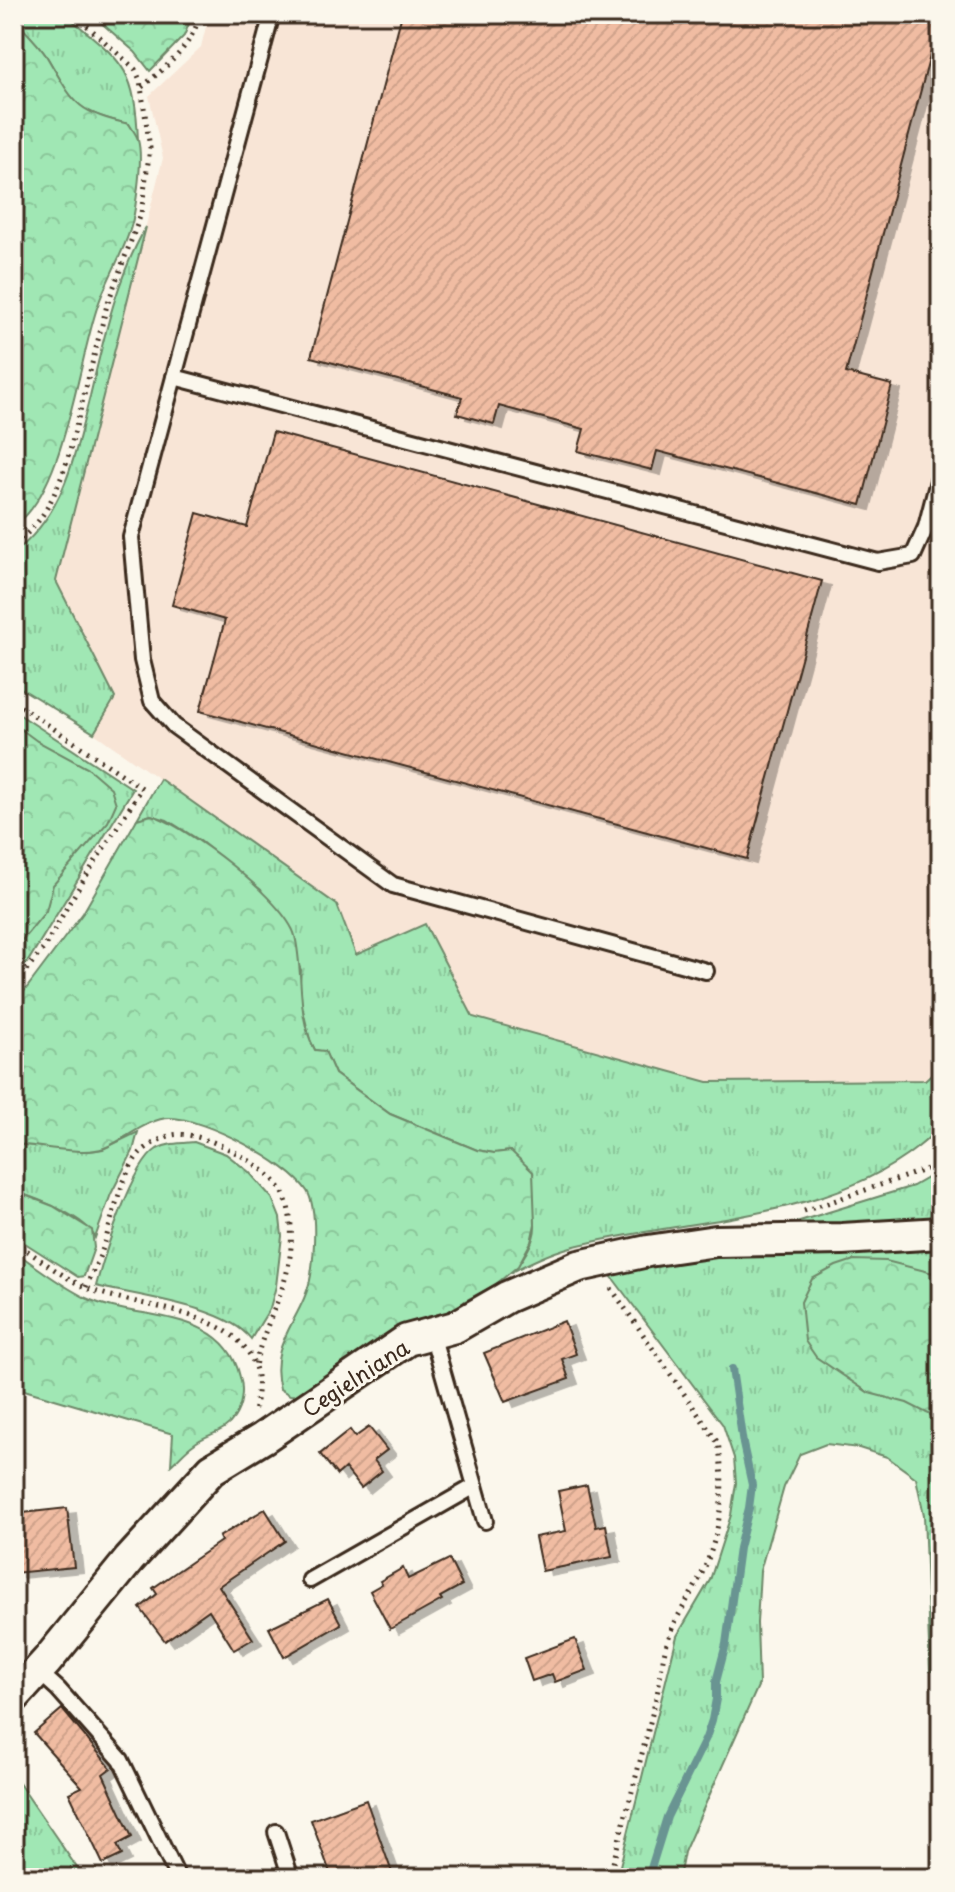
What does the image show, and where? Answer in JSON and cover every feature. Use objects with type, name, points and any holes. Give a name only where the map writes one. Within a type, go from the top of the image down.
[{"type":"street","name":"Cegielniana","points":[[14,1697],[129,1560],[212,1469],[407,1340],[455,1327],[507,1297],[579,1266],[716,1241],[842,1239],[941,1233]]},
{"type":"lane","points":[[272,14],[131,537],[142,660],[152,701],[174,726],[393,885],[706,971]]},
{"type":"lane","points":[[174,377],[878,562],[913,556],[926,527],[941,469]]},
{"type":"lane","points":[[432,1334],[485,1521]]},
{"type":"lane","points":[[310,1580],[475,1486]]},
{"type":"lane","points":[[38,1671],[121,1760],[178,1878]]},
{"type":"lane","points":[[276,1832],[291,1878]]},
{"type":"path","points":[[14,543],[36,526],[59,482],[74,437],[107,305],[141,214],[150,148],[141,87],[135,69],[74,14]]},
{"type":"path","points":[[141,87],[190,41],[200,14]]},
{"type":"path","points":[[14,702],[142,788],[44,948],[14,985]]},
{"type":"path","points":[[86,1287],[105,1240],[116,1200],[139,1153],[172,1135],[187,1135],[226,1148],[248,1160],[281,1189],[291,1224],[292,1256],[288,1275],[261,1341],[255,1366]]},
{"type":"path","points":[[803,1211],[933,1167],[941,1156]]},
{"type":"path","points":[[14,1242],[86,1287],[200,1319],[244,1344],[255,1366],[258,1389],[251,1445]]},
{"type":"path","points":[[594,1263],[718,1443],[723,1495],[710,1551],[698,1583],[675,1620],[667,1641],[657,1694],[609,1878]]},
{"type":"shaded area","points":[[209,14],[941,14],[941,1064],[925,1080],[708,1082],[473,1017],[425,924],[356,955],[337,905],[94,733],[115,698],[56,581],[163,158],[149,96],[201,47]]},
{"type":"green space","points":[[14,14],[65,14],[111,54],[121,66],[133,94],[138,140],[129,124],[96,115],[77,103],[36,42],[14,19]]},
{"type":"green space","points":[[91,14],[193,14],[184,36],[150,71],[135,52]]},
{"type":"green space","points":[[14,19],[36,42],[78,103],[97,115],[129,124],[137,138],[140,156],[131,226],[98,305],[58,456],[46,485],[31,509],[14,526]]},
{"type":"green space","points":[[146,227],[56,581],[115,698],[94,733],[14,684],[14,553],[46,520],[66,482],[112,309]]},
{"type":"green space","points":[[14,711],[133,789],[27,963],[14,975]]},
{"type":"green space","points":[[14,724],[37,741],[89,769],[111,788],[116,804],[108,822],[53,885],[46,911],[14,950]]},
{"type":"green space","points":[[160,779],[337,905],[356,955],[425,924],[473,1017],[708,1082],[925,1080],[941,1065],[943,1106],[940,1123],[918,1147],[881,1172],[840,1190],[751,1214],[571,1247],[509,1273],[527,1251],[535,1224],[511,1151],[494,1153],[477,1150],[390,1114],[335,1074],[325,1052],[315,1050],[310,1040],[299,993],[301,970],[261,890],[199,840],[167,820],[151,815],[137,819]]},
{"type":"green space","points":[[151,815],[167,821],[209,848],[254,885],[288,921],[298,950],[303,1009],[309,1037],[315,1050],[325,1051],[335,1074],[390,1114],[477,1150],[494,1153],[511,1151],[533,1172],[535,1224],[531,1242],[518,1266],[451,1313],[427,1317],[408,1326],[305,1396],[290,1395],[280,1389],[277,1372],[282,1344],[311,1275],[313,1209],[307,1191],[282,1167],[223,1133],[170,1118],[145,1125],[96,1150],[73,1151],[14,1144],[14,1005],[83,913],[137,819]]},
{"type":"green space","points":[[138,1132],[133,1151],[111,1194],[95,1238],[90,1230],[71,1216],[14,1191],[14,1144],[89,1151],[103,1149]]},
{"type":"green space","points":[[194,1142],[226,1154],[249,1172],[272,1198],[280,1218],[282,1236],[276,1286],[270,1308],[251,1339],[239,1328],[202,1310],[96,1286],[120,1212],[148,1158],[161,1147]]},
{"type":"green space","points":[[941,1170],[941,1221],[767,1231],[913,1186]]},
{"type":"green space","points":[[14,1191],[53,1206],[92,1230],[94,1248],[84,1276],[78,1277],[14,1236]]},
{"type":"green space","points":[[941,1241],[941,1671],[930,1671],[924,1515],[916,1478],[887,1457],[859,1448],[826,1444],[800,1454],[784,1487],[760,1571],[757,1623],[759,1684],[684,1852],[679,1878],[617,1878],[677,1636],[710,1580],[731,1515],[736,1483],[734,1458],[723,1425],[609,1273],[695,1255]]},
{"type":"green space","points":[[14,1251],[86,1298],[176,1320],[198,1327],[216,1338],[231,1354],[241,1382],[240,1403],[230,1423],[199,1440],[171,1465],[173,1434],[14,1387]]},
{"type":"green space","points":[[854,1260],[886,1261],[941,1275],[941,1425],[929,1414],[907,1403],[869,1393],[816,1357],[805,1341],[801,1302],[812,1279]]},
{"type":"green space","points":[[14,1776],[84,1878],[14,1878]]},
{"type":"building","points":[[402,14],[941,14],[846,373],[892,385],[861,505],[657,451],[652,470],[578,451],[584,429],[499,406],[494,424],[457,414],[462,397],[311,357]]},
{"type":"building","points":[[273,432],[822,581],[747,859],[200,711],[225,620],[172,605],[197,513],[247,527]]},
{"type":"building","points":[[564,1321],[576,1354],[562,1359],[569,1379],[505,1402],[484,1353]]},
{"type":"building","points":[[369,1427],[387,1450],[374,1460],[382,1471],[361,1488],[345,1468],[337,1475],[320,1454],[350,1430],[355,1437]]},
{"type":"building","points":[[587,1485],[596,1527],[606,1525],[612,1557],[542,1571],[535,1537],[566,1531],[558,1491]]},
{"type":"building","points":[[67,1508],[74,1567],[14,1573],[14,1514]]},
{"type":"building","points":[[265,1509],[285,1541],[219,1586],[253,1639],[234,1650],[209,1610],[165,1641],[140,1608],[157,1594],[153,1588],[221,1541],[219,1537]]},
{"type":"building","points":[[449,1559],[462,1585],[390,1629],[370,1591],[382,1584],[380,1581],[403,1568],[408,1579]]},
{"type":"building","points":[[328,1599],[341,1624],[284,1657],[269,1628]]},
{"type":"building","points":[[575,1639],[587,1670],[555,1682],[552,1674],[532,1681],[524,1658]]},
{"type":"building","points":[[62,1709],[111,1768],[103,1774],[132,1837],[117,1845],[122,1855],[103,1864],[69,1793],[82,1787],[34,1733]]},
{"type":"building","points":[[366,1800],[394,1878],[332,1878],[311,1820]]},
{"type":"waterway","points":[[648,1878],[667,1817],[712,1720],[739,1548],[749,1508],[752,1485],[732,1369]]}]
